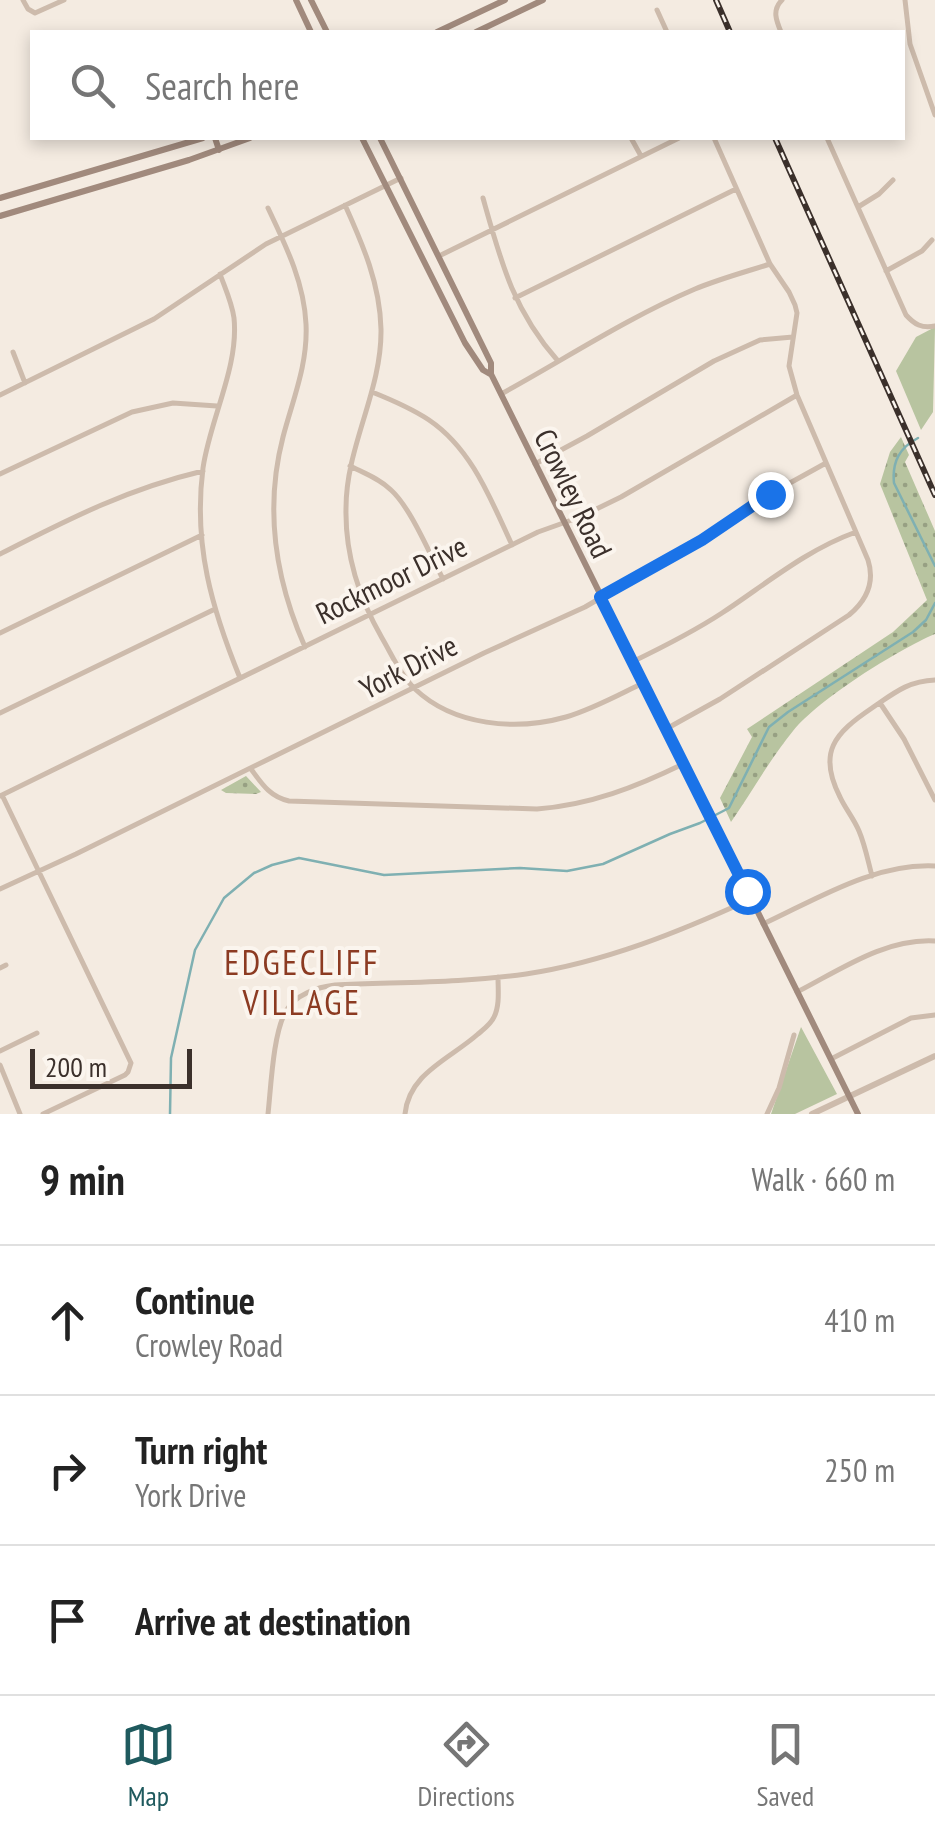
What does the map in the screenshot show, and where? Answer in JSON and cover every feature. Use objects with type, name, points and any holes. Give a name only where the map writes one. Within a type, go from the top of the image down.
[{"type":"main road","points":[[296,0],[311,30]]},
{"type":"main road","points":[[311,0],[327,30]]},
{"type":"main road","points":[[442,30],[506,0]]},
{"type":"main road","points":[[480,30],[543,0]]},
{"type":"main road","points":[[462,21],[464,30]]},
{"type":"main road","points":[[0,198],[196,140]]},
{"type":"main road","points":[[216,140],[219,150]]},
{"type":"main road","points":[[0,216],[245,140]]},
{"type":"main road","name":"Crowley Road","points":[[363,140],[466,343],[483,370],[491,374]]},
{"type":"main road","name":"Crowley Road","points":[[381,140],[491,363],[491,374],[534,464],[858,1114]]},
{"type":"street","points":[[24,0],[35,13],[64,0]]},
{"type":"street","points":[[780,30],[775,10],[782,0]]},
{"type":"street","points":[[905,0],[910,44],[935,115]]},
{"type":"street","points":[[657,10],[666,30]]},
{"type":"street","points":[[633,140],[641,156]]},
{"type":"street","points":[[440,256],[675,140]]},
{"type":"street","points":[[666,730],[720,700],[856,609],[868,590],[872,574],[797,395],[789,366],[795,305],[770,264],[715,140]]},
{"type":"street","points":[[829,140],[906,315],[916,324],[933,326]]},
{"type":"street","points":[[0,396],[154,319],[281,236],[400,178]]},
{"type":"street","points":[[858,207],[880,194],[893,180]]},
{"type":"street","points":[[515,298],[736,188]]},
{"type":"street","points":[[483,198],[515,298],[526,320],[558,361]]},
{"type":"street","points":[[345,205],[368,254],[381,332],[372,392],[350,466],[346,507],[348,552],[370,615],[402,673],[427,700],[459,715],[484,722],[518,724],[579,712],[642,683]]},
{"type":"street","points":[[268,208],[300,282],[306,325],[306,356],[278,460],[272,519],[281,582],[305,647]]},
{"type":"street","points":[[886,271],[922,251],[932,240]]},
{"type":"street","points":[[501,394],[610,331],[695,290],[770,264]]},
{"type":"street","points":[[220,274],[234,313],[235,334],[233,354],[208,438],[202,535],[214,610],[240,678]]},
{"type":"street","points":[[534,464],[714,360],[760,340],[793,337]]},
{"type":"street","points":[[14,352],[25,383]]},
{"type":"street","points":[[372,392],[430,420],[461,450],[477,473],[512,544]]},
{"type":"street","name":"Rockmoor Drive","points":[[1,795],[512,544],[621,497],[797,395]]},
{"type":"street","points":[[0,474],[132,412],[172,403],[218,406]]},
{"type":"street","name":"York Drive","points":[[0,890],[584,607],[826,463]]},
{"type":"street","points":[[350,466],[393,491],[444,579]]},
{"type":"street","points":[[0,554],[122,494],[203,471]]},
{"type":"street","points":[[632,662],[697,629],[830,541],[856,532]]},
{"type":"street","points":[[0,633],[202,535]]},
{"type":"street","points":[[0,714],[214,610]]},
{"type":"street","points":[[872,876],[859,832],[831,775],[830,753],[834,741],[850,723],[900,688],[935,680]]},
{"type":"street","points":[[880,703],[904,739],[935,800]]},
{"type":"street","points":[[251,769],[276,798],[289,801],[537,809],[608,797],[683,764]]},
{"type":"street","points":[[1,795],[130,1057],[128,1072],[43,1114]]},
{"type":"street","points":[[763,924],[872,876],[900,868],[935,866]]},
{"type":"street","points":[[268,1114],[285,1013],[294,1002],[318,988],[498,977],[550,969],[620,952],[751,899]]},
{"type":"street","points":[[797,992],[893,945],[935,941]]},
{"type":"street","points":[[404,1114],[416,1081],[490,1023],[498,1005],[498,977]]},
{"type":"street","points":[[831,1058],[912,1018],[935,1014]]},
{"type":"street","points":[[0,1051],[37,1033]]},
{"type":"street","points":[[767,1114],[794,1035]]},
{"type":"street","points":[[812,1114],[935,1056]]},
{"type":"street","points":[[0,1065],[20,1114]]},
{"type":"green space","points":[[935,327],[933,412],[921,430],[896,371],[916,337]]},
{"type":"green space","points":[[901,437],[909,455],[905,462],[935,531],[935,634],[860,676],[805,718],[731,822],[720,798],[752,737],[747,729],[893,632],[927,600],[880,484],[890,452]]},
{"type":"green space","points":[[246,776],[261,792],[221,790]]},
{"type":"green space","points":[[801,1027],[837,1094],[795,1114],[771,1114]]},
{"type":"waterway","points":[[918,438],[898,456],[894,483],[935,566]]},
{"type":"waterway","points":[[170,1114],[171,1058],[195,950],[224,898],[254,873],[299,858],[384,875],[520,868],[567,871],[603,864],[729,808],[769,727],[913,632],[926,620],[935,603]]},
{"type":"railway","points":[[716,0],[729,30]]},
{"type":"railway","points":[[776,140],[935,495]]},
{"type":"district","name":"EDGECLIFF VILLAGE","points":[[302,982]]},
{"type":"route","points":[[747,891],[600,597],[702,540],[770,494]]}]
